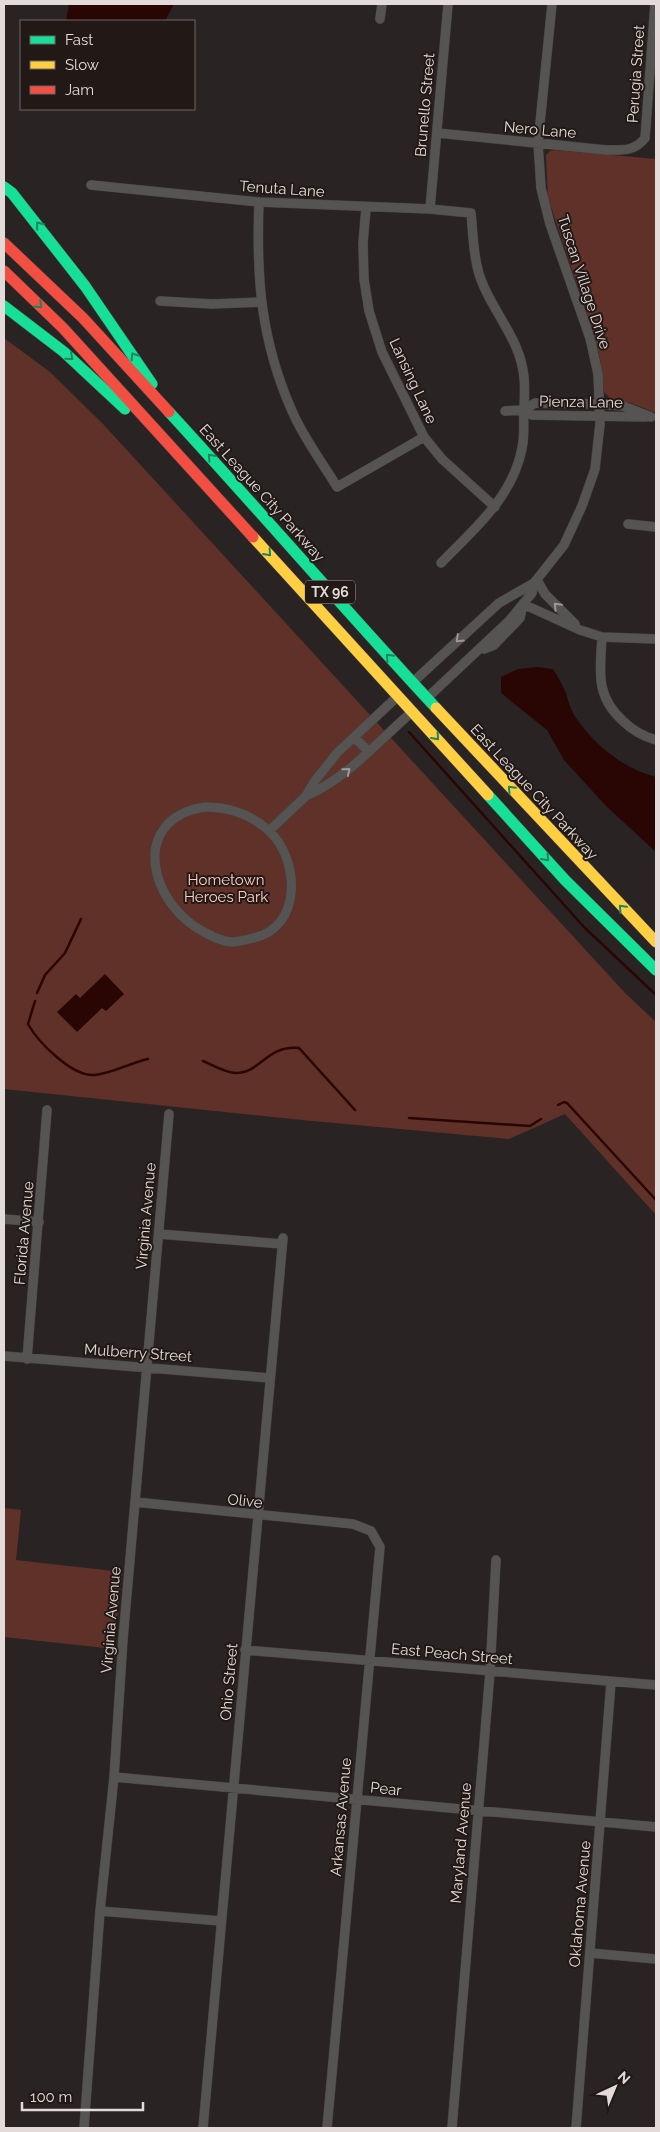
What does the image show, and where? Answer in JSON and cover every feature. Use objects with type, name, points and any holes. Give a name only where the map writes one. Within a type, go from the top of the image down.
[{"type":"main road","points":[[4,187],[12,193],[56,246],[126,342],[169,412]]},
{"type":"main road","name":"East League City Parkway","points":[[4,243],[83,318],[259,510],[346,611],[656,942]]},
{"type":"main road","name":"TX 96","points":[[4,271],[63,328],[591,908],[656,970]]},
{"type":"main road","points":[[4,306],[42,334],[94,379],[131,415],[208,498],[252,536]]},
{"type":"main road","points":[[398,696],[413,682]]},
{"type":"main road","points":[[413,711],[427,698]]},
{"type":"street","points":[[380,19],[382,4]]},
{"type":"street","name":"Brunello Street","points":[[430,209],[448,4]]},
{"type":"street","name":"Tuscan Village Drive","points":[[413,682],[499,603],[535,582],[564,545],[582,506],[595,468],[600,424],[598,416],[598,374],[590,338],[550,224],[541,188],[538,143],[552,4]]},
{"type":"street","name":"Perugia Street","points":[[639,144],[645,138],[655,4]]},
{"type":"street","name":"Nero Lane","points":[[437,134],[629,150],[639,144]]},
{"type":"street","name":"Tenuta Lane","points":[[91,185],[259,202],[366,208],[430,209],[471,213],[478,270],[522,362],[526,386],[524,410]]},
{"type":"street","points":[[259,202],[257,251],[261,302],[271,354],[292,413],[337,487],[424,437]]},
{"type":"street","name":"Lansing Lane","points":[[366,208],[363,252],[364,279],[369,311],[382,352],[424,437],[442,459],[495,507]]},
{"type":"street","points":[[160,301],[212,304],[261,302]]},
{"type":"street","name":"Pienza Lane","points":[[535,403],[598,404],[623,406],[653,418],[532,415],[524,410],[535,403]]},
{"type":"street","points":[[441,563],[495,507],[508,490],[519,464],[523,446],[524,410],[505,411]]},
{"type":"street","points":[[628,524],[656,527]]},
{"type":"street","points":[[535,582],[580,630]]},
{"type":"street","name":"Tuscan Village Drive","points":[[427,698],[477,653],[523,604],[532,593],[535,582]]},
{"type":"street","points":[[523,604],[580,630],[602,637],[656,639]]},
{"type":"street","points":[[602,637],[600,674],[606,701],[614,713],[633,730],[641,736],[656,740]]},
{"type":"street","points":[[306,796],[327,764],[398,696]]},
{"type":"street","points":[[269,830],[306,796],[339,778],[413,711]]},
{"type":"street","points":[[354,737],[368,752]]},
{"type":"street","points":[[220,807],[246,815],[269,830],[286,858],[292,881],[288,908],[282,919],[273,928],[256,938],[230,942],[195,928],[175,911],[158,883],[154,856],[162,834],[174,820],[191,809],[220,807]]},
{"type":"street","name":"Florida Avenue","points":[[27,1359],[47,1110]]},
{"type":"street","name":"Virginia Avenue","points":[[84,2128],[100,1911],[114,1777],[123,1639],[169,1114]]},
{"type":"street","points":[[4,1219],[39,1222]]},
{"type":"street","name":"Ohio Street","points":[[159,1234],[282,1241],[203,2128]]},
{"type":"street","name":"Mulberry Street","points":[[4,1356],[270,1378]]},
{"type":"street","name":"Olive","points":[[135,1502],[258,1516],[353,1524]]},
{"type":"street","name":"Arkansas Avenue","points":[[328,2128],[380,1546],[371,1531],[353,1524]]},
{"type":"street","name":"Maryland Avenue","points":[[452,2128],[490,1672],[496,1560]]},
{"type":"street","name":"East Peach Street","points":[[245,1650],[656,1685]]},
{"type":"street","name":"Oklahoma Avenue","points":[[576,2128],[611,1682]]},
{"type":"street","name":"Pear","points":[[114,1777],[656,1827]]},
{"type":"street","points":[[100,1911],[221,1921]]},
{"type":"street","points":[[590,1953],[656,1958]]},
{"type":"green space","points":[[550,151],[656,159],[656,413],[631,403],[611,399],[604,392],[600,359],[594,335],[548,198],[546,155]]},
{"type":"green space","name":"Hometown Heroes Park","points":[[4,338],[50,372],[103,424],[626,994],[656,1022],[656,1215],[565,1114],[509,1139],[4,1089]]},
{"type":"green space","points":[[4,1508],[21,1510],[16,1560],[122,1572],[114,1649],[4,1637]]},
{"type":"shaded area","points":[[69,4],[174,4],[166,20],[66,20]]},
{"type":"shaded area","points":[[537,667],[553,669],[574,715],[599,745],[609,754],[632,768],[656,777],[656,852],[606,806],[564,760],[547,730],[501,693],[501,677],[518,669]]},
{"type":"shaded area","points":[[105,974],[124,994],[106,1011],[102,1008],[77,1032],[57,1012],[76,994],[80,998]]},
{"type":"waterway","points":[[409,732],[584,927],[656,995]]},
{"type":"waterway","points":[[37,993],[45,975],[65,953],[81,919]]},
{"type":"waterway","points":[[35,1001],[28,1024],[48,1049],[76,1070],[95,1075],[148,1059]]},
{"type":"waterway","points":[[203,1061],[232,1073],[245,1072],[279,1051],[288,1048],[299,1048],[355,1110]]},
{"type":"waterway","points":[[558,1105],[564,1102],[567,1103],[656,1200]]},
{"type":"waterway","points":[[409,1118],[530,1126],[541,1119]]},
{"type":"traffic: fast","points":[[4,187],[12,193],[85,286],[152,384]]},
{"type":"traffic: fast","points":[[4,306],[64,352],[125,409]]},
{"type":"traffic: fast","points":[[169,412],[436,708]]},
{"type":"traffic: fast","points":[[488,795],[565,880],[656,970]]},
{"type":"traffic: slow","points":[[253,537],[488,795]]},
{"type":"traffic: slow","points":[[436,708],[656,942]]},
{"type":"traffic: jam","points":[[4,243],[83,318],[169,412]]},
{"type":"traffic: jam","points":[[4,271],[63,328],[253,537]]}]
